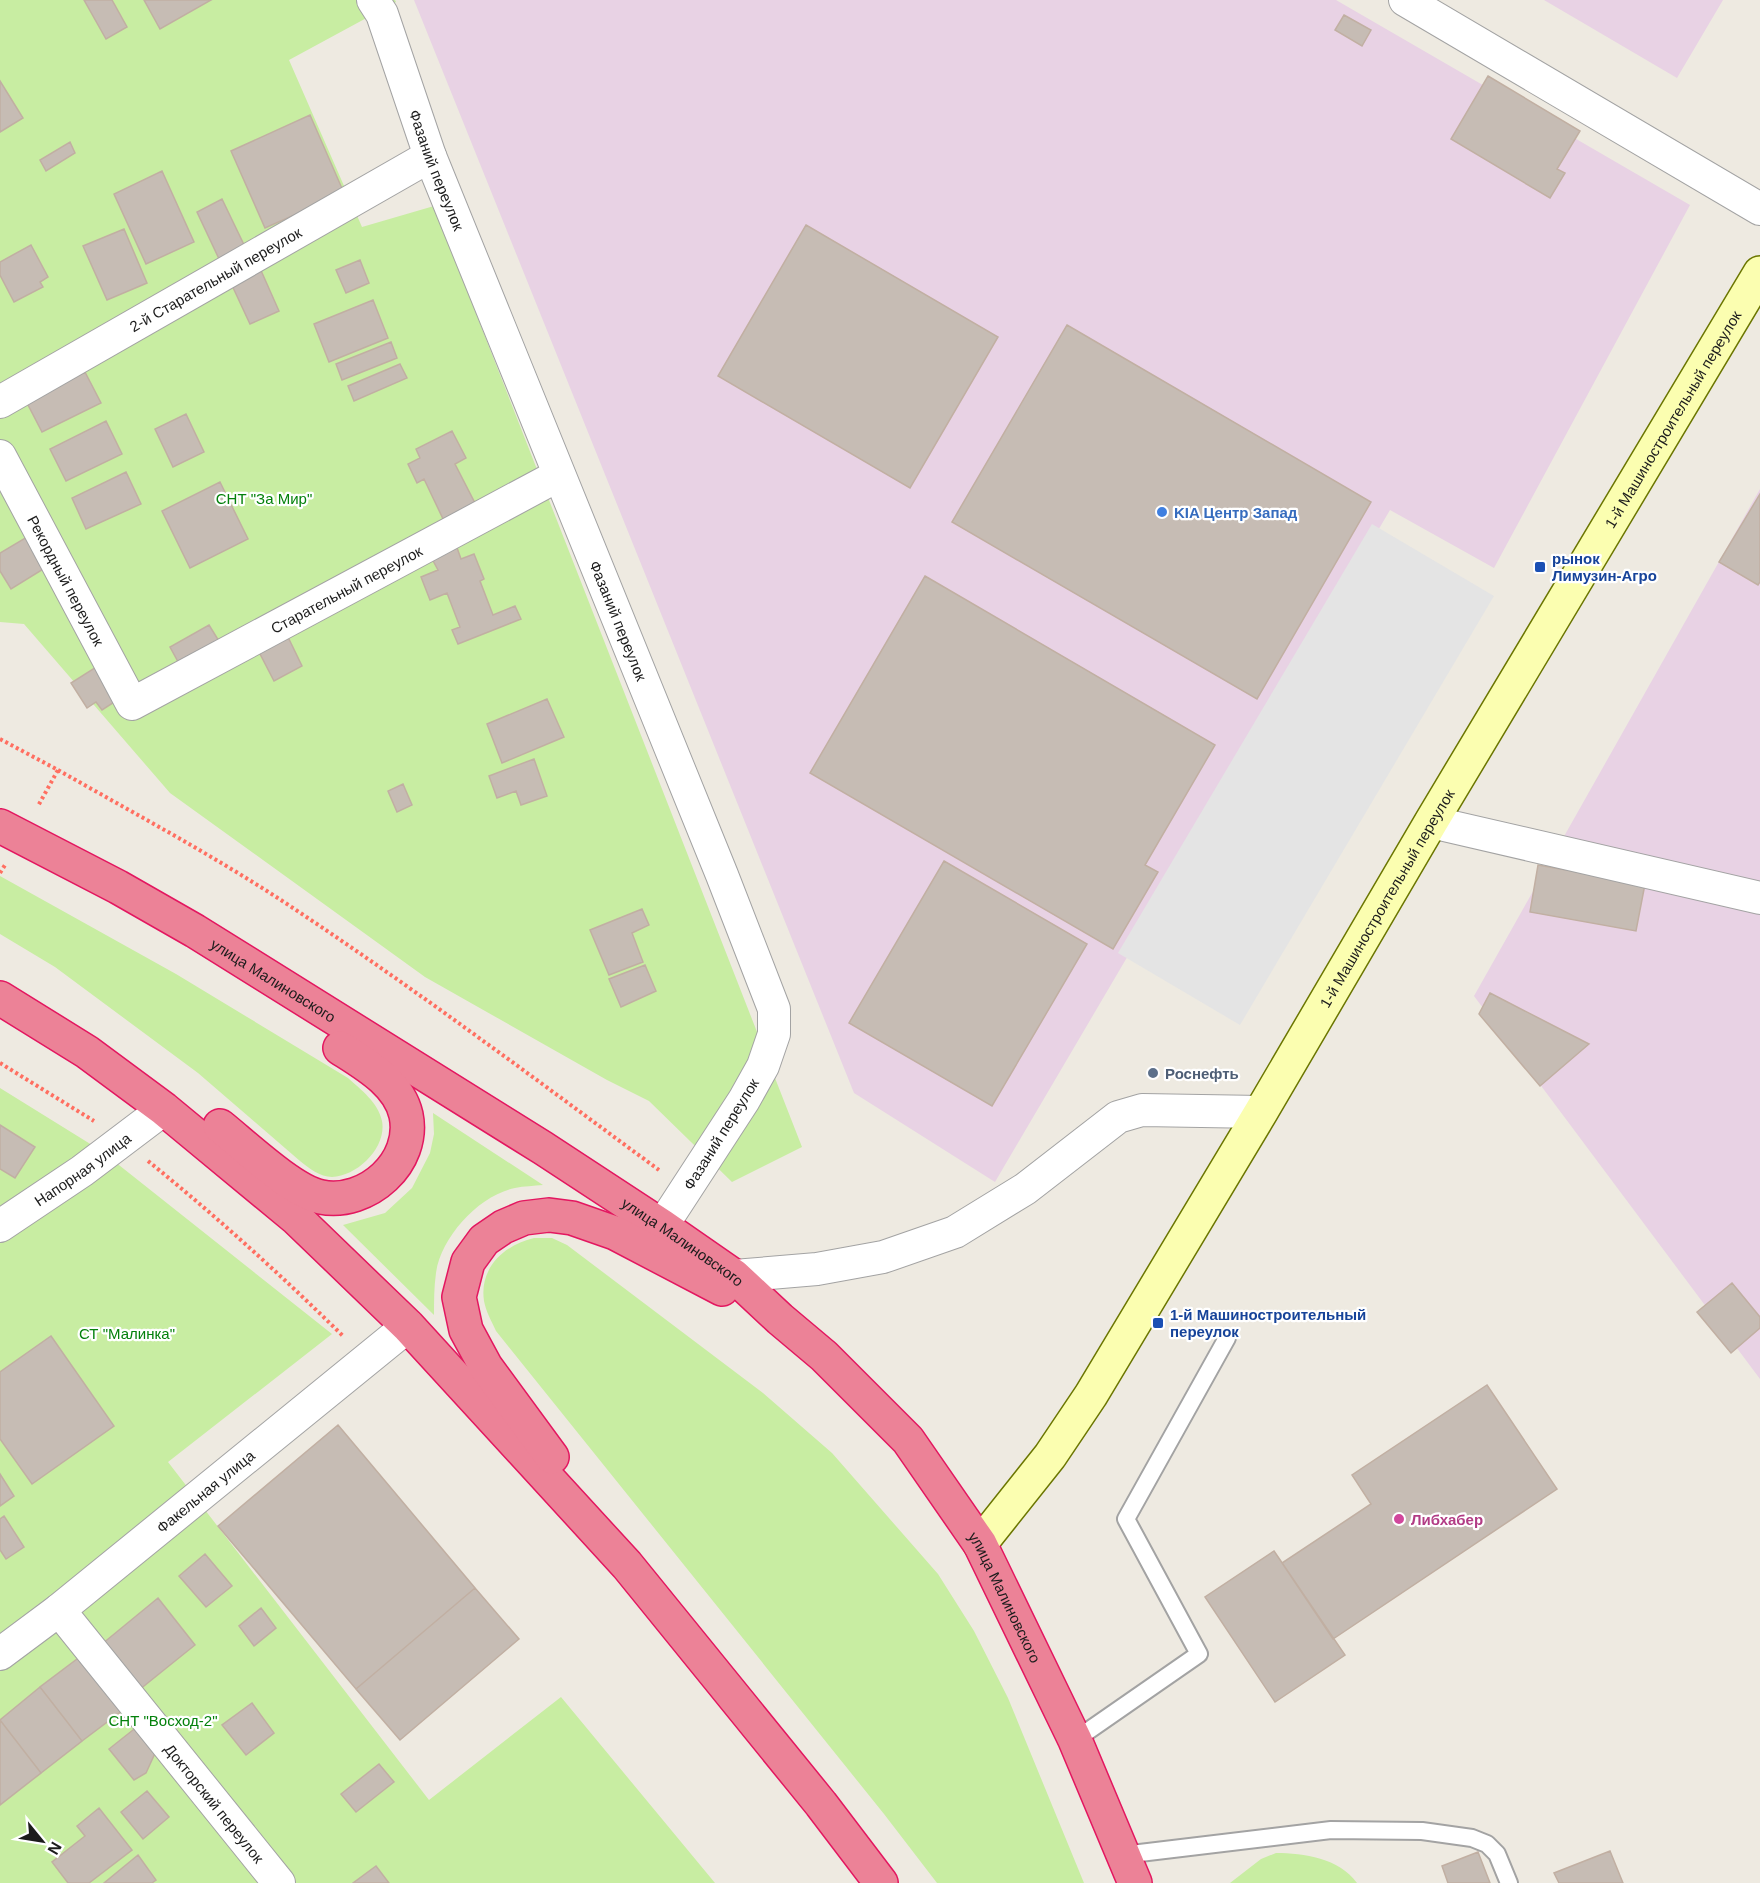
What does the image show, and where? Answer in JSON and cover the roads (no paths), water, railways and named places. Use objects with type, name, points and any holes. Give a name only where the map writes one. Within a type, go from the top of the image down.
[{"type":"highway","name":"улица Малиновского","points":[[10,831],[118,887],[195,931],[543,1148],[734,1276],[824,1356],[908,1440],[980,1544],[1074,1740],[1129,1869]]},
{"type":"highway","points":[[87,1052],[168,1084],[298,1189],[321,1197],[345,1198],[368,1191],[386,1177],[399,1157],[407,1136],[406,1114],[395,1092],[376,1072],[237,981],[195,931]]},
{"type":"highway","points":[[0,998],[87,1052],[164,1108],[297,1219],[408,1326],[627,1565],[821,1804],[881,1883]]},
{"type":"highway","points":[[627,1565],[600,1522],[486,1367],[466,1330],[459,1297],[468,1262],[484,1240],[503,1227],[524,1218],[549,1215],[572,1218],[615,1233],[780,1319]]},
{"type":"street","name":"Фазаний переулок","points":[[373,0],[382,14],[430,156],[722,875],[774,1010],[774,1034],[763,1066],[744,1100],[662,1226]]},
{"type":"street","points":[[1405,0],[1760,209]]},
{"type":"street","name":"2-й Старательный переулок","points":[[0,402],[430,156]]},
{"type":"street","name":"1-й Машиностроительный переулок","points":[[980,1544],[1050,1456],[1091,1395],[1760,273]]},
{"type":"street","name":"Рекордный переулок","points":[[0,456],[132,704]]},
{"type":"street","name":"Старательный переулок","points":[[132,704],[560,475]]},
{"type":"street","points":[[1431,822],[1760,898]]},
{"type":"street","name":"Напорная улица","points":[[0,1226],[82,1172],[164,1108]]},
{"type":"street","points":[[734,1276],[817,1269],[883,1257],[955,1232],[1026,1190],[1118,1117],[1142,1110],[1261,1112]]},
{"type":"street","name":"Факельная улица","points":[[0,1654],[58,1610],[408,1326]]},
{"type":"street","name":"Докторский переулок","points":[[58,1610],[279,1883]]},
{"type":"lane","points":[[1074,1740],[1199,1654],[1126,1519],[1227,1338]]},
{"type":"lane","points":[[1129,1869],[1191,1846],[1331,1830],[1422,1831],[1472,1838],[1487,1844],[1497,1854],[1509,1883]]},
{"type":"place","name":"KIA Центр Запад","points":[[1162,512]]},
{"type":"place","name":"рынок Лимузин-Агро","points":[[1540,567]]},
{"type":"place","name":"Роснефть","points":[[1153,1073]]},
{"type":"place","name":"1-й Машиностроительный переулок","points":[[1158,1323]]},
{"type":"place","name":"Либхабер","points":[[1399,1519]]},
{"type":"park label","name":"СНТ \"За Мир\"","points":[[264,498]]},
{"type":"park label","name":"СТ \"Малинка\"","points":[[127,1333]]},
{"type":"park label","name":"СНТ \"Восход-2\"","points":[[163,1720]]}]
